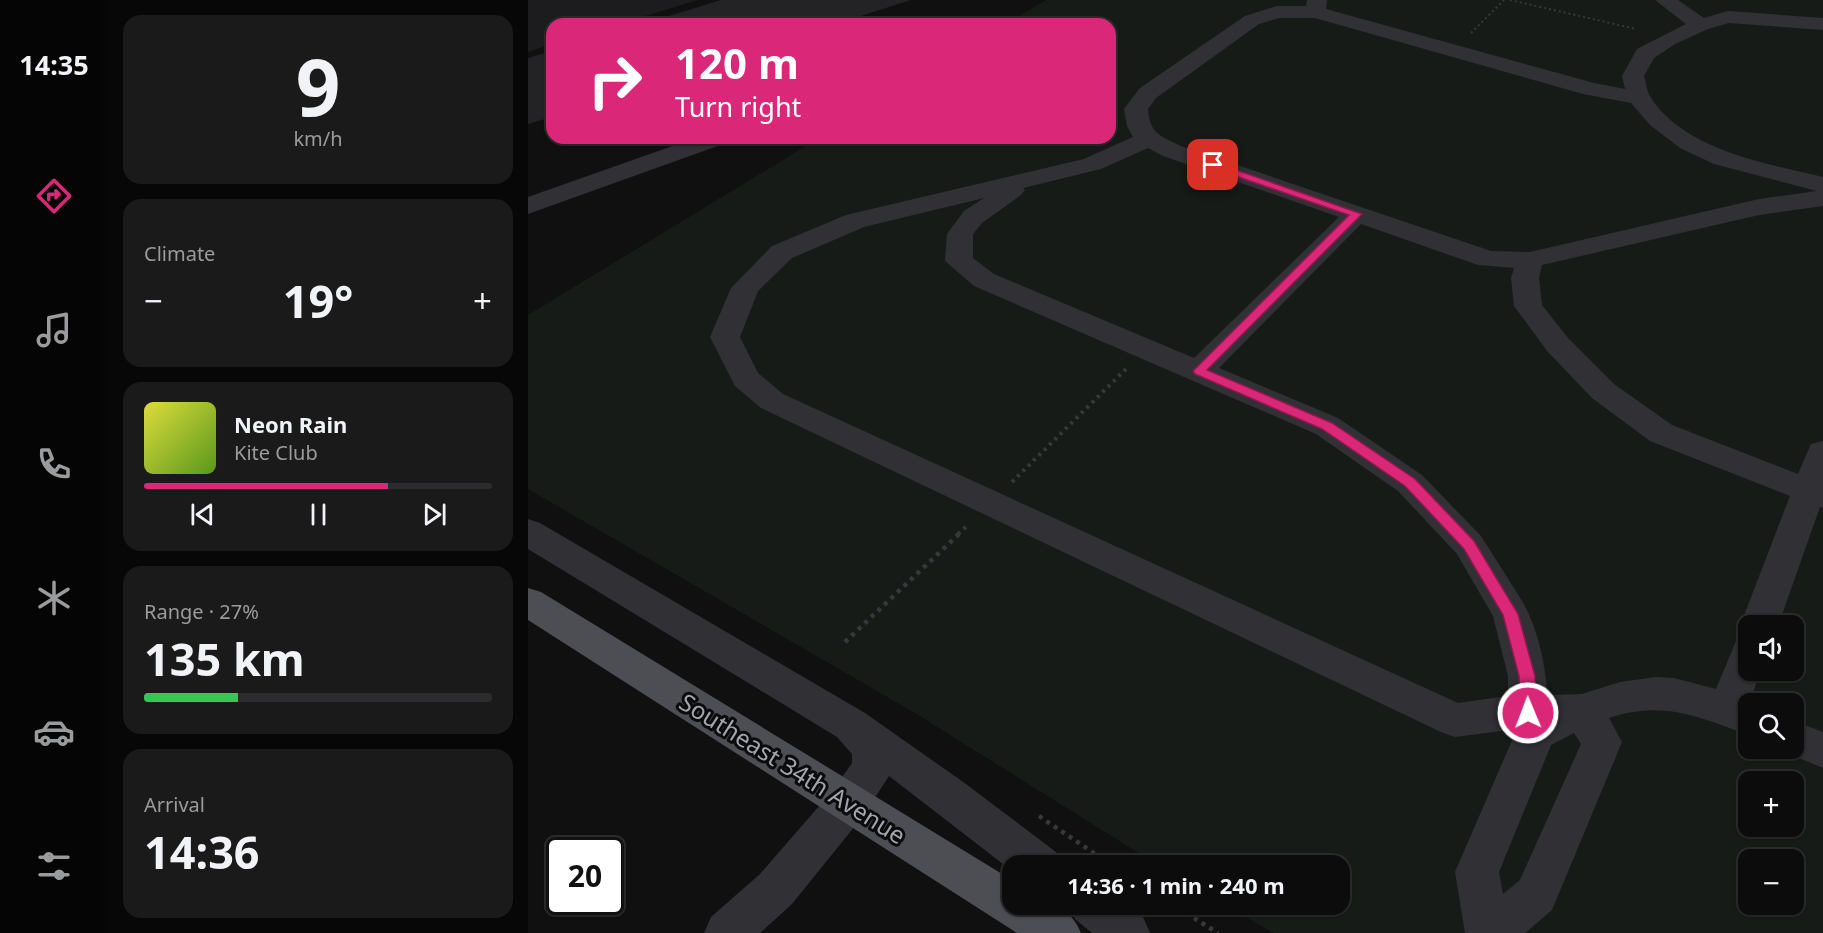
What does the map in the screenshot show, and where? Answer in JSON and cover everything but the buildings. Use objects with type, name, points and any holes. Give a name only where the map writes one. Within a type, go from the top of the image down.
[{"type":"main road","name":"Southeast 34th Avenue","points":[[528,602],[1058,933]]},
{"type":"street","points":[[1665,0],[1701,25]]},
{"type":"street","points":[[1640,98],[1591,88],[1453,50],[1316,6],[1277,12],[1252,20],[1148,93],[1136,109],[1136,126],[1148,139],[1172,151],[1488,259],[1530,260],[1737,211],[1823,198]]},
{"type":"street","points":[[1823,24],[1728,17],[1701,25],[1645,54],[1633,76],[1640,98],[1658,120],[1689,143],[1723,159],[1823,185]]},
{"type":"street","points":[[1148,139],[1092,164],[855,221],[782,252],[745,288],[725,337],[746,379],[772,401],[1455,720],[1528,713],[1582,711]]},
{"type":"street","points":[[528,206],[701,144]]},
{"type":"street","points":[[1028,179],[973,217],[960,234],[959,261],[984,280],[1327,426],[1410,483],[1469,545],[1511,614],[1527,676],[1528,713]]},
{"type":"street","points":[[1199,371],[1356,214]]},
{"type":"street","points":[[1530,260],[1525,278],[1528,306],[1558,345],[1603,391],[1661,433],[1816,493]]},
{"type":"street","points":[[1764,615],[1816,493],[1823,452]]},
{"type":"street","points":[[528,532],[850,725],[951,797],[1027,855]]},
{"type":"street","points":[[1582,711],[1602,742],[1536,895],[1489,933],[1476,872],[1535,733],[1582,711],[1630,696],[1675,694],[1738,714]]},
{"type":"street","points":[[727,933],[776,889],[848,802],[872,768],[873,748],[850,725]]},
{"type":"street","points":[[1804,742],[1823,750]]},
{"type":"street","points":[[1105,915],[1127,933]]},
{"type":"path","points":[[1453,50],[1504,0]]},
{"type":"path","points":[[1510,0],[1672,38]]},
{"type":"path","points":[[1189,915],[1218,933]]},
{"type":"shaded area","points":[[528,0],[698,0],[639,18],[546,18],[546,46],[528,52]]},
{"type":"shaded area","points":[[1046,0],[1823,0],[1823,933],[1274,933],[1242,915],[1350,915],[1350,855],[1142,855],[915,713],[528,489],[528,315],[809,144],[1116,144],[1116,18],[1016,18]]},
{"type":"route","points":[[1213,165],[1356,214],[1199,371],[1327,426],[1410,483],[1469,545],[1511,614],[1527,676],[1528,713]]}]
